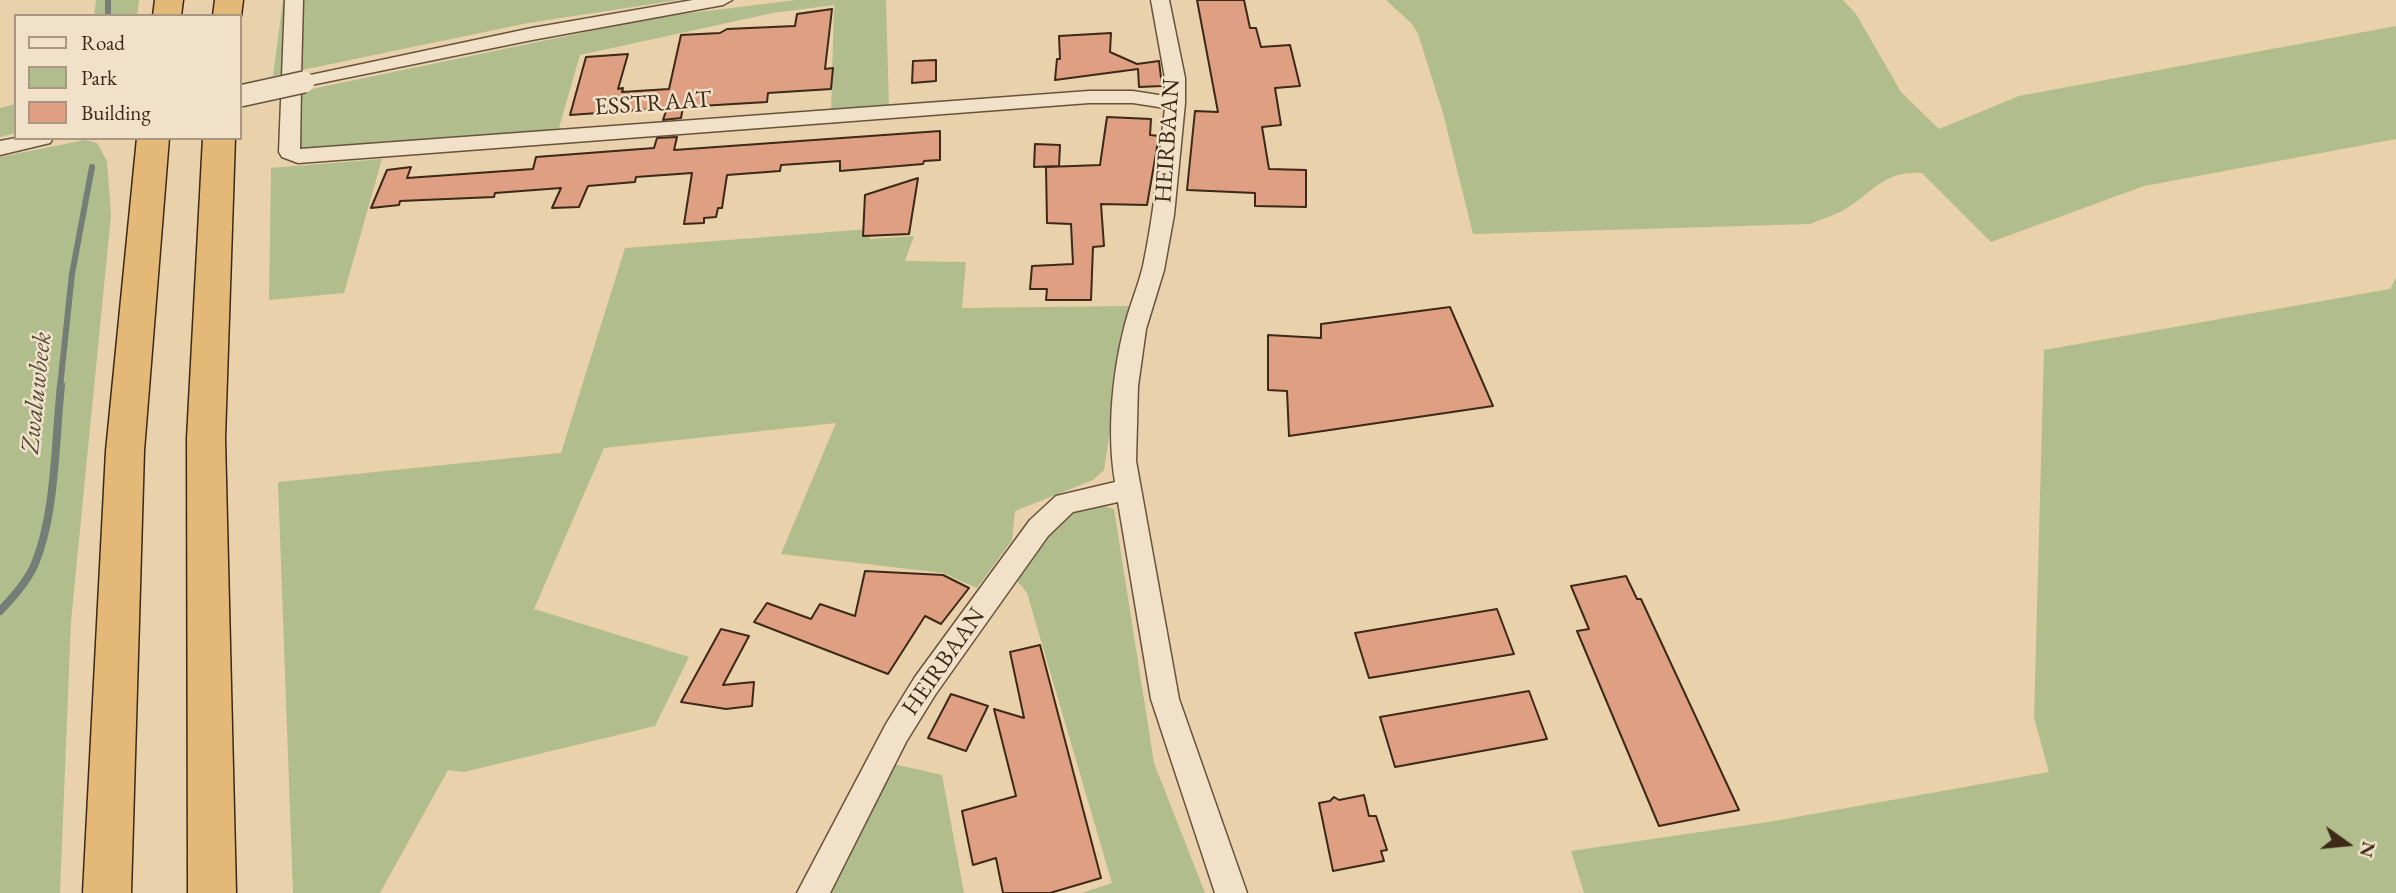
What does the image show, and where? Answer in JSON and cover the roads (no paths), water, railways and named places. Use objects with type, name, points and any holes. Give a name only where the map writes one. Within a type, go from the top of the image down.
[{"type":"highway","points":[[107,893],[125,451],[153,140]]},
{"type":"highway","points":[[212,893],[206,438],[219,140]]},
{"type":"street","name":"ESSTRAAT","points":[[294,0],[289,152],[298,156],[1089,97],[1133,97],[1175,103]]},
{"type":"street","points":[[242,96],[532,34],[723,0]]},
{"type":"street","name":"HEIRBAAN","points":[[1160,0],[1175,78],[1175,103],[1163,215],[1153,270],[1135,329],[1126,386],[1124,461],[1165,699],[1231,893]]},
{"type":"street","points":[[0,148],[34,140]]},
{"type":"street","name":"HEIRBAAN","points":[[813,893],[903,721],[1039,528],[1065,503],[1129,489]]},
{"type":"waterway","name":"Zwaluwbeek","points":[[108,0],[108,14]]},
{"type":"waterway","name":"Zwaluwbeek","points":[[60,387],[72,274],[92,167]]},
{"type":"waterway","name":"Zwaluwbeek","points":[[0,611],[26,580],[41,548],[53,478],[61,385]]}]
